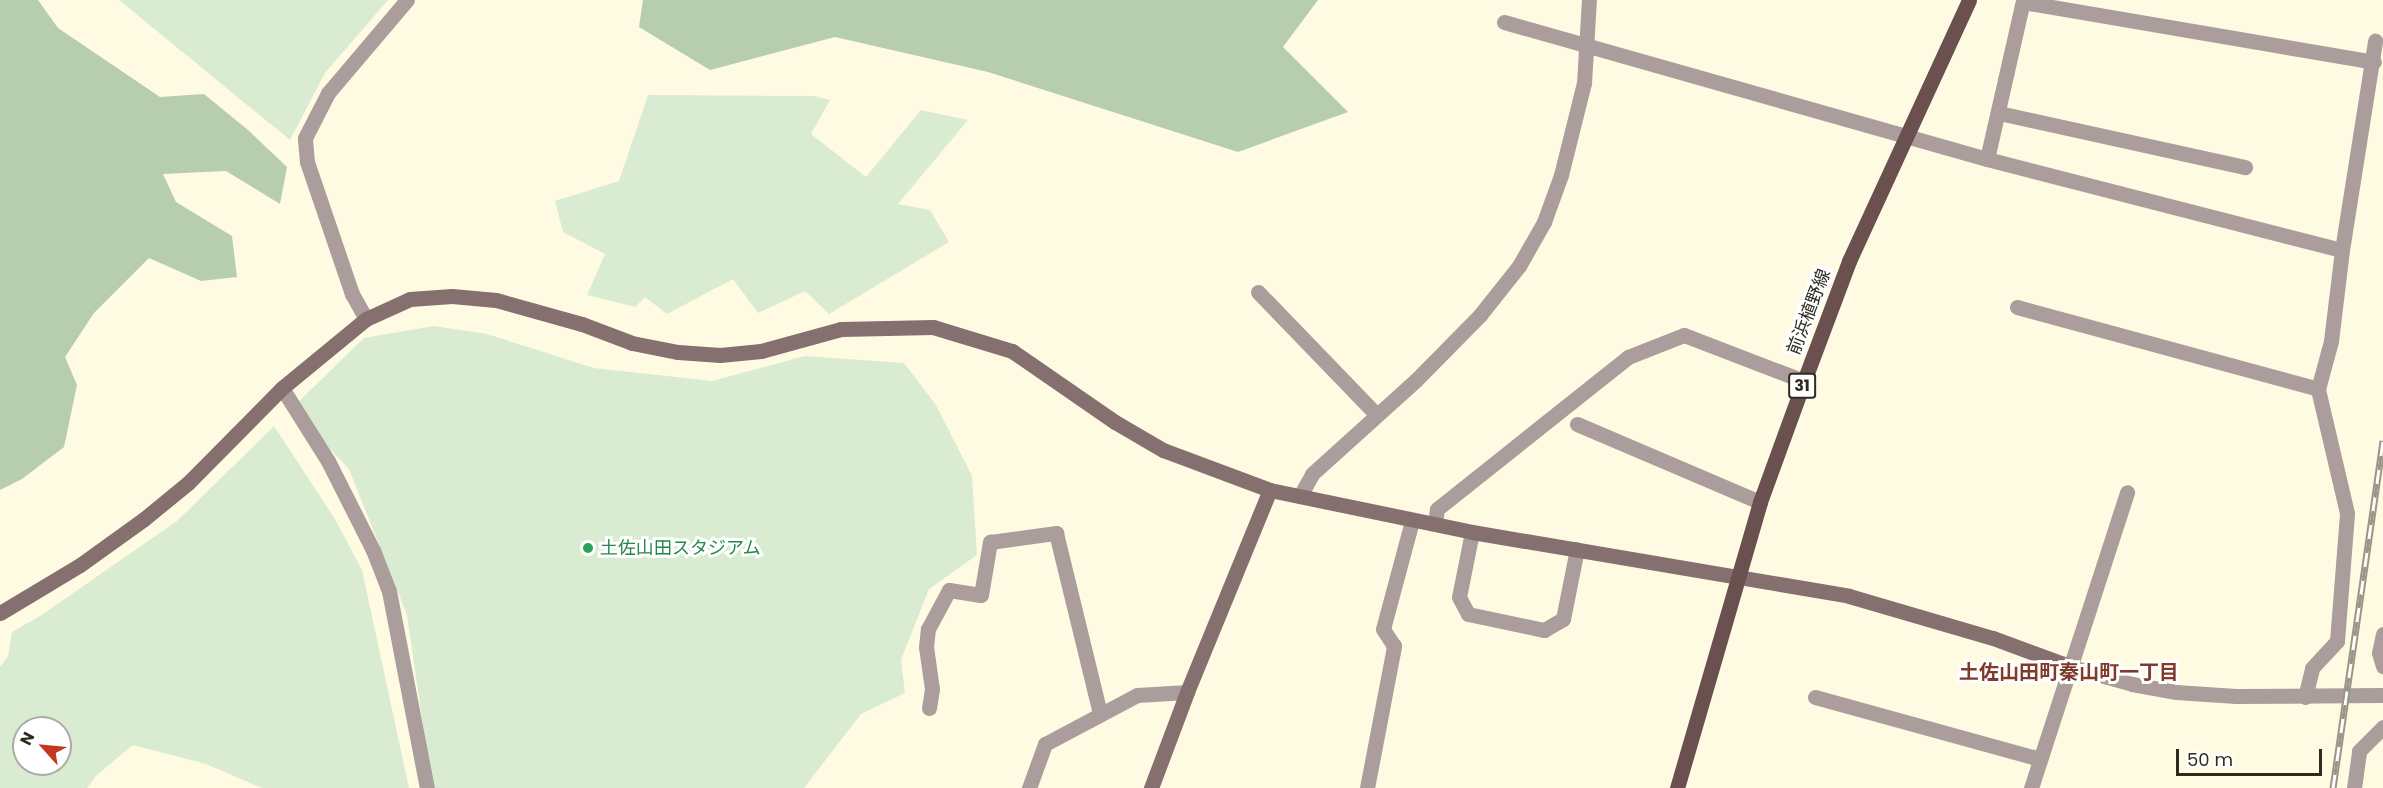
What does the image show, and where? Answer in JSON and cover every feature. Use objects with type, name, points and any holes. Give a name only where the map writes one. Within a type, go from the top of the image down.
[{"type":"main road","name":"前浜植野線","points":[[1677,788],[1760,502],[1804,381],[1849,261],[1969,0]]},
{"type":"street","points":[[366,319],[352,294],[310,173],[305,138],[328,93],[407,0]]},
{"type":"street","points":[[1300,496],[1312,474],[1416,380],[1480,315],[1519,266],[1544,222],[1561,175],[1584,83],[1589,0]]},
{"type":"street","points":[[1987,159],[2023,1],[2374,62]]},
{"type":"street","points":[[1504,22],[1987,159],[2342,250]]},
{"type":"street","points":[[2305,697],[2312,668],[2337,641],[2347,513],[2318,389],[2331,340],[2342,250],[2374,62],[2375,41]]},
{"type":"street","points":[[1998,113],[2245,167]]},
{"type":"street","points":[[1258,292],[1376,414]]},
{"type":"street","points":[[0,614],[80,566],[144,519],[188,483],[282,388],[366,319],[410,299],[463,297],[495,300],[582,324],[632,343],[678,352],[720,355],[760,351],[841,329],[933,327],[976,338],[1012,351],[1115,422],[1163,450],[1270,490],[1472,532],[1849,596],[1994,638],[2072,667],[2132,684],[2176,692],[2236,696],[2383,695]]},
{"type":"street","points":[[2017,307],[2318,389]]},
{"type":"street","points":[[1435,524],[1437,509],[1628,357],[1672,339],[1684,335],[1804,381]]},
{"type":"street","points":[[282,388],[328,461],[373,550],[389,591],[427,788]]},
{"type":"street","points":[[1576,424],[1760,502]]},
{"type":"street","points":[[1151,788],[1187,692],[1270,490]]},
{"type":"street","points":[[2031,788],[2127,492]]},
{"type":"street","points":[[1367,788],[1394,646],[1383,629],[1412,520]]},
{"type":"street","points":[[1472,532],[1459,597],[1468,614],[1544,630],[1563,619],[1577,549]]},
{"type":"street","points":[[928,708],[932,689],[926,647],[928,629],[949,590],[981,595],[990,543],[1056,533],[1100,714]]},
{"type":"street","points":[[2383,634],[2379,653],[2383,666]]},
{"type":"street","points":[[1029,788],[1046,744],[1137,695],[1187,692]]},
{"type":"street","points":[[1815,698],[2040,759]]},
{"type":"street","points":[[2354,788],[2360,751],[2383,727]]},
{"type":"green space","points":[[0,0],[38,0],[58,28],[160,97],[204,94],[248,130],[287,167],[280,204],[226,171],[163,174],[176,202],[232,236],[237,277],[201,281],[149,258],[94,313],[65,357],[77,385],[64,447],[22,479],[0,490]]},
{"type":"green space","points":[[119,0],[388,0],[325,73],[290,140]]},
{"type":"green space","points":[[643,0],[1318,0],[1283,47],[1348,112],[1238,152],[988,72],[835,37],[710,70],[639,27]]},
{"type":"green space","points":[[648,95],[814,96],[830,100],[811,134],[866,177],[921,110],[968,120],[898,204],[930,210],[949,242],[829,314],[805,291],[758,313],[733,279],[667,314],[645,297],[635,307],[587,295],[605,254],[563,232],[555,201],[619,181]]},
{"type":"green space","points":[[434,326],[487,334],[594,368],[712,381],[805,356],[904,363],[936,405],[972,476],[977,555],[929,589],[901,660],[905,693],[861,714],[804,788],[432,788],[407,615],[349,469],[291,409],[364,338]]},
{"type":"green space","points":[[274,426],[335,519],[362,570],[409,788],[262,788],[206,764],[133,745],[96,776],[87,788],[0,788],[0,667],[8,656],[12,632],[40,616],[177,521]]},
{"type":"railway","points":[[2333,788],[2383,441]]},
{"type":"place","name":"土佐山田スタジアム","points":[[588,548]]},
{"type":"district","name":"土佐山田町秦山町一丁目","points":[[2069,672]]}]
